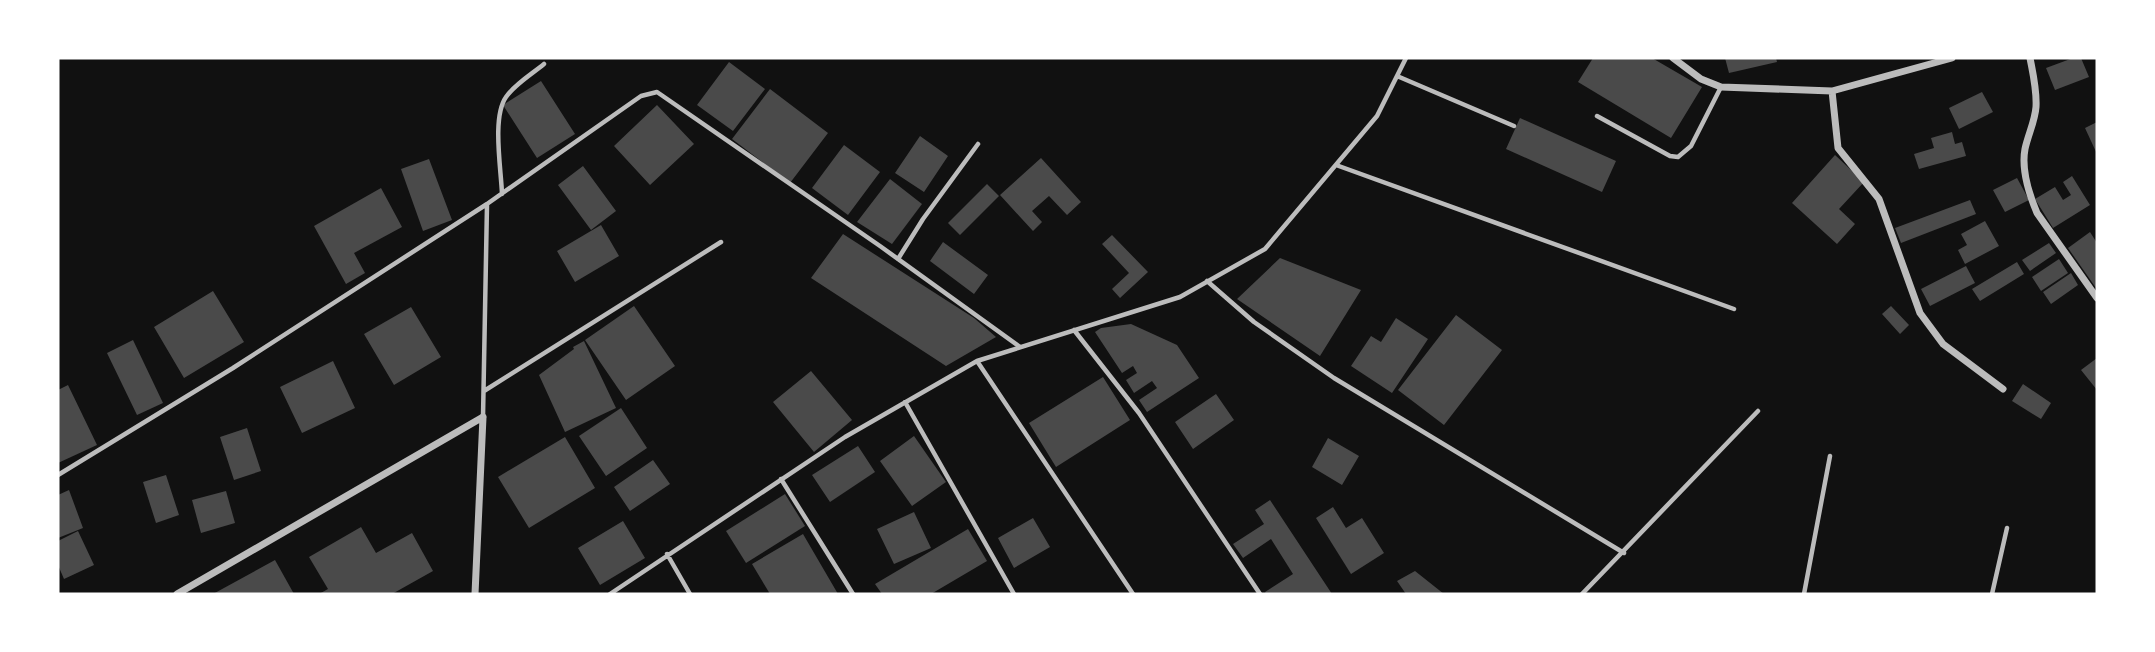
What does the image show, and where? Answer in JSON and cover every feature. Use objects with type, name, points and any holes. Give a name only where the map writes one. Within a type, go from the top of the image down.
[{"type":"street","points":[[1673,58],[1701,79],[1721,88],[1832,91],[1952,58]]},
{"type":"street","points":[[2030,58],[2036,108],[2024,164],[2031,200],[2037,213],[2097,299]]},
{"type":"street","points":[[1832,91],[1838,148],[1879,199],[1920,313],[1943,344],[2003,389]]},
{"type":"street","points":[[177,594],[483,417]]},
{"type":"street","points":[[475,594],[483,417]]},
{"type":"lane","points":[[610,594],[845,437],[976,361],[1180,296],[1265,249],[1377,116],[1406,58]]},
{"type":"lane","points":[[502,194],[499,119],[501,104],[508,93],[544,64]]},
{"type":"lane","points":[[1397,76],[1514,126]]},
{"type":"lane","points":[[1597,116],[1670,156],[1678,157],[1691,146],[1721,88]]},
{"type":"lane","points":[[58,475],[233,368],[487,204],[641,96],[657,92],[1020,347]]},
{"type":"lane","points":[[898,259],[923,219],[978,144]]},
{"type":"lane","points":[[1336,165],[1734,309]]},
{"type":"lane","points":[[483,417],[487,204]]},
{"type":"lane","points":[[484,391],[721,242]]},
{"type":"lane","points":[[1207,281],[1254,322],[1334,378],[1624,553]]},
{"type":"lane","points":[[1074,330],[1139,413],[1261,594]]},
{"type":"lane","points":[[976,361],[1133,594]]},
{"type":"lane","points":[[905,402],[1014,594]]},
{"type":"lane","points":[[1582,594],[1758,411]]},
{"type":"lane","points":[[1804,594],[1830,456]]},
{"type":"lane","points":[[781,479],[853,594]]},
{"type":"lane","points":[[1992,594],[2007,528]]},
{"type":"lane","points":[[667,554],[690,594]]},
{"type":"building","points":[[1593,58],[1652,58],[1702,87],[1671,138],[1578,82]]},
{"type":"building","points":[[1725,58],[1776,58],[1777,62],[1729,73]]},
{"type":"building","points":[[2073,58],[2081,58],[2089,77],[2055,90],[2046,68]]},
{"type":"building","points":[[729,62],[765,89],[733,131],[697,105]]},
{"type":"building","points":[[541,81],[575,134],[537,158],[503,105]]},
{"type":"building","points":[[770,89],[828,133],[790,183],[732,139]]},
{"type":"building","points":[[1982,92],[1993,112],[1959,129],[1949,108]]},
{"type":"building","points":[[657,105],[694,144],[650,185],[614,146]]},
{"type":"building","points":[[1520,118],[1616,161],[1602,192],[1506,149]]},
{"type":"building","points":[[2097,122],[2097,154],[2085,128]]},
{"type":"building","points":[[1952,132],[1955,144],[1962,142],[1966,156],[1919,169],[1914,154],[1934,148],[1931,138]]},
{"type":"building","points":[[920,136],[948,156],[924,192],[895,173]]},
{"type":"building","points":[[844,145],[880,172],[848,215],[812,188]]},
{"type":"building","points":[[1835,155],[1864,182],[1839,209],[1855,224],[1837,244],[1792,203]]},
{"type":"building","points":[[1041,158],[1081,202],[1067,215],[1049,196],[1032,211],[1042,222],[1033,231],[1000,195]]},
{"type":"building","points":[[429,159],[452,220],[423,231],[401,169]]},
{"type":"building","points":[[583,166],[616,211],[591,230],[558,185]]},
{"type":"building","points":[[2072,176],[2090,205],[2053,228],[2035,199],[2055,187],[2063,200],[2071,195],[2063,182]]},
{"type":"building","points":[[2017,178],[2029,200],[2005,212],[1993,190]]},
{"type":"building","points":[[890,179],[922,204],[892,244],[857,222]]},
{"type":"building","points":[[987,184],[999,196],[960,235],[948,223]]},
{"type":"building","points":[[381,188],[402,227],[354,253],[365,273],[346,284],[314,226]]},
{"type":"building","points":[[1970,200],[1976,214],[1901,243],[1895,228]]},
{"type":"building","points":[[1985,221],[1999,246],[1965,264],[1958,250],[1967,245],[1961,234]]},
{"type":"building","points":[[601,225],[619,256],[575,282],[557,251]]},
{"type":"building","points":[[2090,232],[2097,243],[2096,288],[2068,248]]},
{"type":"building","points":[[843,234],[974,318],[996,337],[946,366],[811,278]]},
{"type":"building","points":[[1112,235],[1148,272],[1120,298],[1112,289],[1129,273],[1102,244]]},
{"type":"building","points":[[943,242],[988,275],[974,294],[930,261]]},
{"type":"building","points":[[2049,243],[2056,253],[2030,271],[2022,260]]},
{"type":"building","points":[[1280,258],[1361,290],[1320,356],[1237,299]]},
{"type":"building","points":[[2059,259],[2068,273],[2041,291],[2032,277]]},
{"type":"building","points":[[2017,262],[2024,274],[1980,301],[1972,289]]},
{"type":"building","points":[[1966,266],[1975,283],[1930,306],[1921,289]]},
{"type":"building","points":[[2071,273],[2078,285],[2051,304],[2043,292]]},
{"type":"building","points":[[213,291],[244,342],[184,378],[154,327]]},
{"type":"building","points":[[634,306],[675,366],[626,400],[585,340]]},
{"type":"building","points":[[1891,306],[1909,325],[1900,334],[1882,314]]},
{"type":"building","points":[[411,307],[441,357],[394,385],[364,334]]},
{"type":"building","points":[[1456,315],[1502,350],[1444,425],[1398,390]]},
{"type":"building","points":[[1396,318],[1428,339],[1392,393],[1351,366],[1371,336],[1381,342]]},
{"type":"building","points":[[1131,324],[1177,345],[1199,378],[1147,412],[1139,400],[1157,388],[1152,381],[1134,393],[1126,380],[1137,373],[1133,366],[1122,373],[1095,332],[1101,328]]},
{"type":"building","points":[[133,340],[163,403],[137,415],[107,353]]},
{"type":"building","points":[[584,341],[616,408],[565,432],[539,375]]},
{"type":"building","points":[[2097,358],[2097,390],[2081,370]]},
{"type":"building","points":[[333,361],[355,408],[302,433],[280,387]]},
{"type":"building","points":[[811,371],[852,420],[814,452],[773,402]]},
{"type":"building","points":[[1103,377],[1130,420],[1056,467],[1029,423]]},
{"type":"building","points":[[2023,384],[2051,403],[2041,419],[2012,401]]},
{"type":"building","points":[[68,385],[97,445],[58,463],[58,390]]},
{"type":"building","points":[[1216,394],[1234,420],[1193,449],[1175,422]]},
{"type":"building","points":[[621,408],[647,448],[606,476],[579,436]]},
{"type":"building","points":[[247,428],[261,471],[234,480],[220,437]]},
{"type":"building","points":[[914,436],[946,482],[912,506],[880,461]]},
{"type":"building","points":[[565,437],[595,488],[529,528],[498,477]]},
{"type":"building","points":[[1328,438],[1359,456],[1342,485],[1312,467]]},
{"type":"building","points":[[858,446],[875,472],[830,502],[812,475]]},
{"type":"building","points":[[653,460],[670,484],[630,511],[614,487]]},
{"type":"building","points":[[166,475],[179,515],[156,523],[143,482]]},
{"type":"building","points":[[69,490],[83,528],[58,538],[58,495]]},
{"type":"building","points":[[226,491],[235,523],[201,533],[192,500]]},
{"type":"building","points":[[785,494],[805,526],[746,563],[726,531]]},
{"type":"building","points":[[1270,500],[1332,594],[1266,594],[1265,592],[1293,574],[1271,539],[1243,558],[1233,544],[1264,524],[1255,510]]},
{"type":"building","points":[[1333,507],[1346,528],[1362,518],[1384,553],[1351,574],[1316,518]]},
{"type":"building","points":[[914,512],[931,548],[894,564],[877,529]]},
{"type":"building","points":[[1033,518],[1050,547],[1014,568],[998,538]]},
{"type":"building","points":[[623,521],[645,558],[600,585],[578,548]]},
{"type":"building","points":[[361,527],[376,553],[412,533],[433,571],[392,594],[319,594],[328,589],[309,557]]},
{"type":"building","points":[[968,529],[987,561],[931,594],[882,594],[875,584]]},
{"type":"building","points":[[78,531],[94,565],[64,579],[58,565],[58,541]]},
{"type":"building","points":[[803,534],[838,594],[770,594],[752,564]]},
{"type":"building","points":[[275,560],[294,594],[213,594]]},
{"type":"building","points":[[1415,571],[1444,594],[1406,594],[1397,581]]}]
